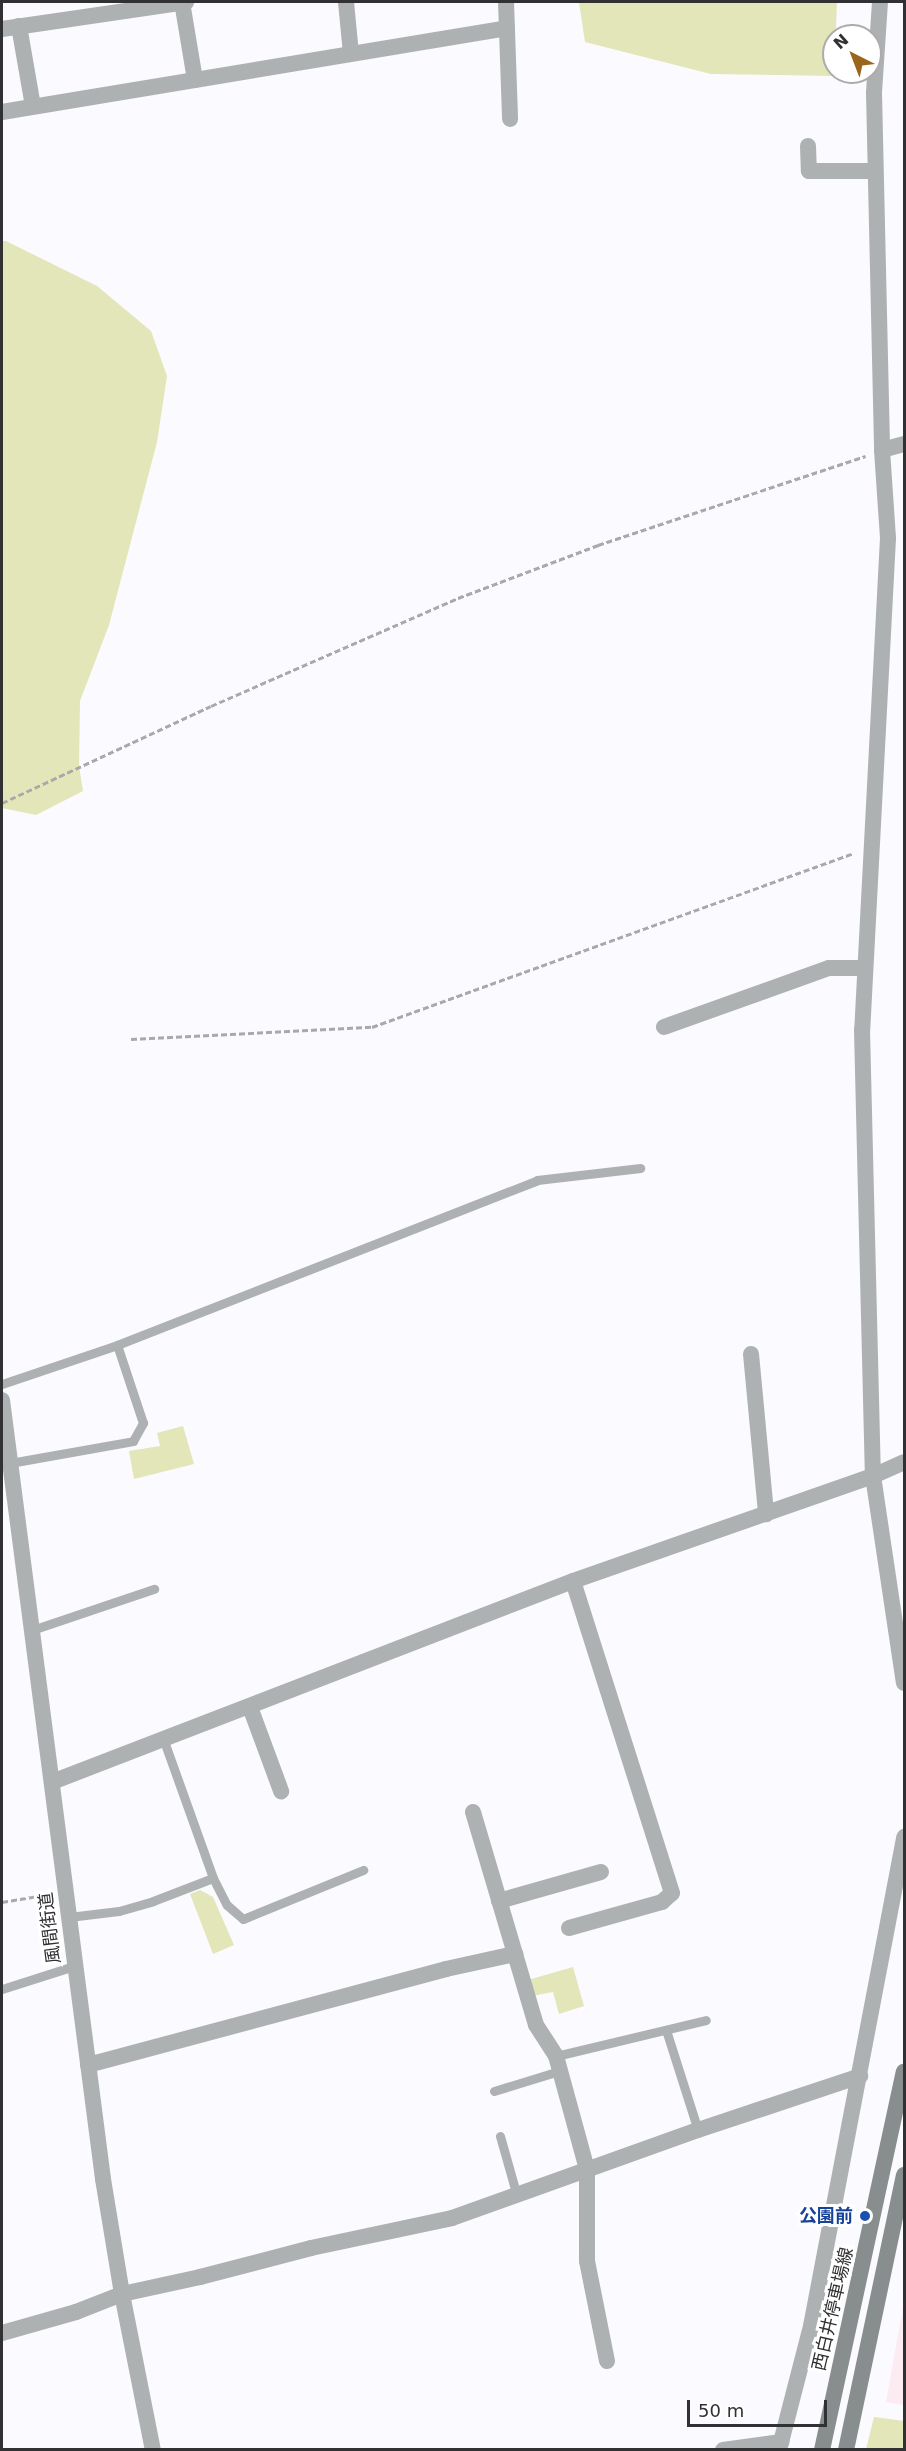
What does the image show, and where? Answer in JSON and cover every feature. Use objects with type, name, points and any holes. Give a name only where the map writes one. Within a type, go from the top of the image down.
[{"type":"main road","name":"西白井停車場線","points":[[822,2450],[904,2072]]},
{"type":"main road","points":[[846,2450],[904,2175]]},
{"type":"street","points":[[2,29],[105,7],[183,2],[195,80]]},
{"type":"street","points":[[346,2],[351,54]]},
{"type":"street","points":[[506,2],[510,119]]},
{"type":"street","points":[[880,2],[874,93],[875,171],[882,450],[888,538],[863,1041],[873,1476],[904,1683]]},
{"type":"street","points":[[19,26],[33,106]]},
{"type":"street","points":[[2,112],[507,28]]},
{"type":"street","points":[[808,146],[809,171],[875,171]]},
{"type":"street","points":[[882,450],[904,444]]},
{"type":"street","points":[[664,1027],[829,968],[866,968]]},
{"type":"street","points":[[751,1354],[766,1514]]},
{"type":"street","name":"風間街道","points":[[2,1400],[8,1470],[32,1630],[88,2065],[122,2294],[153,2450]]},
{"type":"street","points":[[52,1782],[164,1741],[573,1581],[873,1476],[904,1462]]},
{"type":"street","points":[[569,1928],[662,1902],[672,1893],[573,1581]]},
{"type":"street","points":[[250,1707],[281,1791]]},
{"type":"street","points":[[473,1812],[536,2025],[558,2064],[587,2169],[587,2261],[608,2361]]},
{"type":"street","points":[[723,2450],[780,2446],[811,2326],[904,1837]]},
{"type":"street","points":[[499,1901],[601,1872]]},
{"type":"street","points":[[88,2065],[446,1969],[515,1954]]},
{"type":"street","points":[[2,2333],[76,2312],[122,2294],[200,2277],[311,2248],[452,2218],[698,2130],[860,2076]]},
{"type":"lane","points":[[2,1384],[117,1345],[537,1180],[640,1168]]},
{"type":"lane","points":[[8,1470],[133,1441],[143,1423],[117,1345]]},
{"type":"lane","points":[[32,1630],[154,1589]]},
{"type":"lane","points":[[164,1741],[213,1878],[227,1905],[243,1919],[363,1870]]},
{"type":"lane","points":[[69,1917],[119,1911],[153,1901],[213,1878]]},
{"type":"lane","points":[[2,1989],[74,1966]]},
{"type":"lane","points":[[494,2091],[558,2064],[666,2030],[706,2020]]},
{"type":"lane","points":[[666,2030],[698,2130]]},
{"type":"lane","points":[[500,2136],[517,2196]]},
{"type":"path","points":[[2,803],[232,696],[458,598],[598,545],[882,450]]},
{"type":"path","points":[[131,1039],[372,1027],[872,846]]},
{"type":"path","points":[[2,1902],[66,1892]]},
{"type":"shaded area","points":[[904,2301],[904,2405],[886,2402]]},
{"type":"green space","points":[[579,2],[837,2],[836,24],[822,24],[822,76],[711,74],[585,42]]},
{"type":"green space","points":[[2,241],[97,286],[151,331],[167,376],[157,442],[109,625],[80,701],[79,766],[83,791],[36,815],[2,808]]},
{"type":"green space","points":[[183,1426],[194,1464],[134,1479],[129,1451],[160,1446],[157,1433]]},
{"type":"green space","points":[[200,1890],[213,1897],[234,1945],[213,1954],[190,1894]]},
{"type":"green space","points":[[573,1967],[584,2006],[559,2014],[553,1992],[532,1996],[528,1980]]},
{"type":"green space","points":[[874,2417],[904,2421],[904,2449],[866,2449]]},
{"type":"place","name":"公園前","points":[[865,2216]]}]
